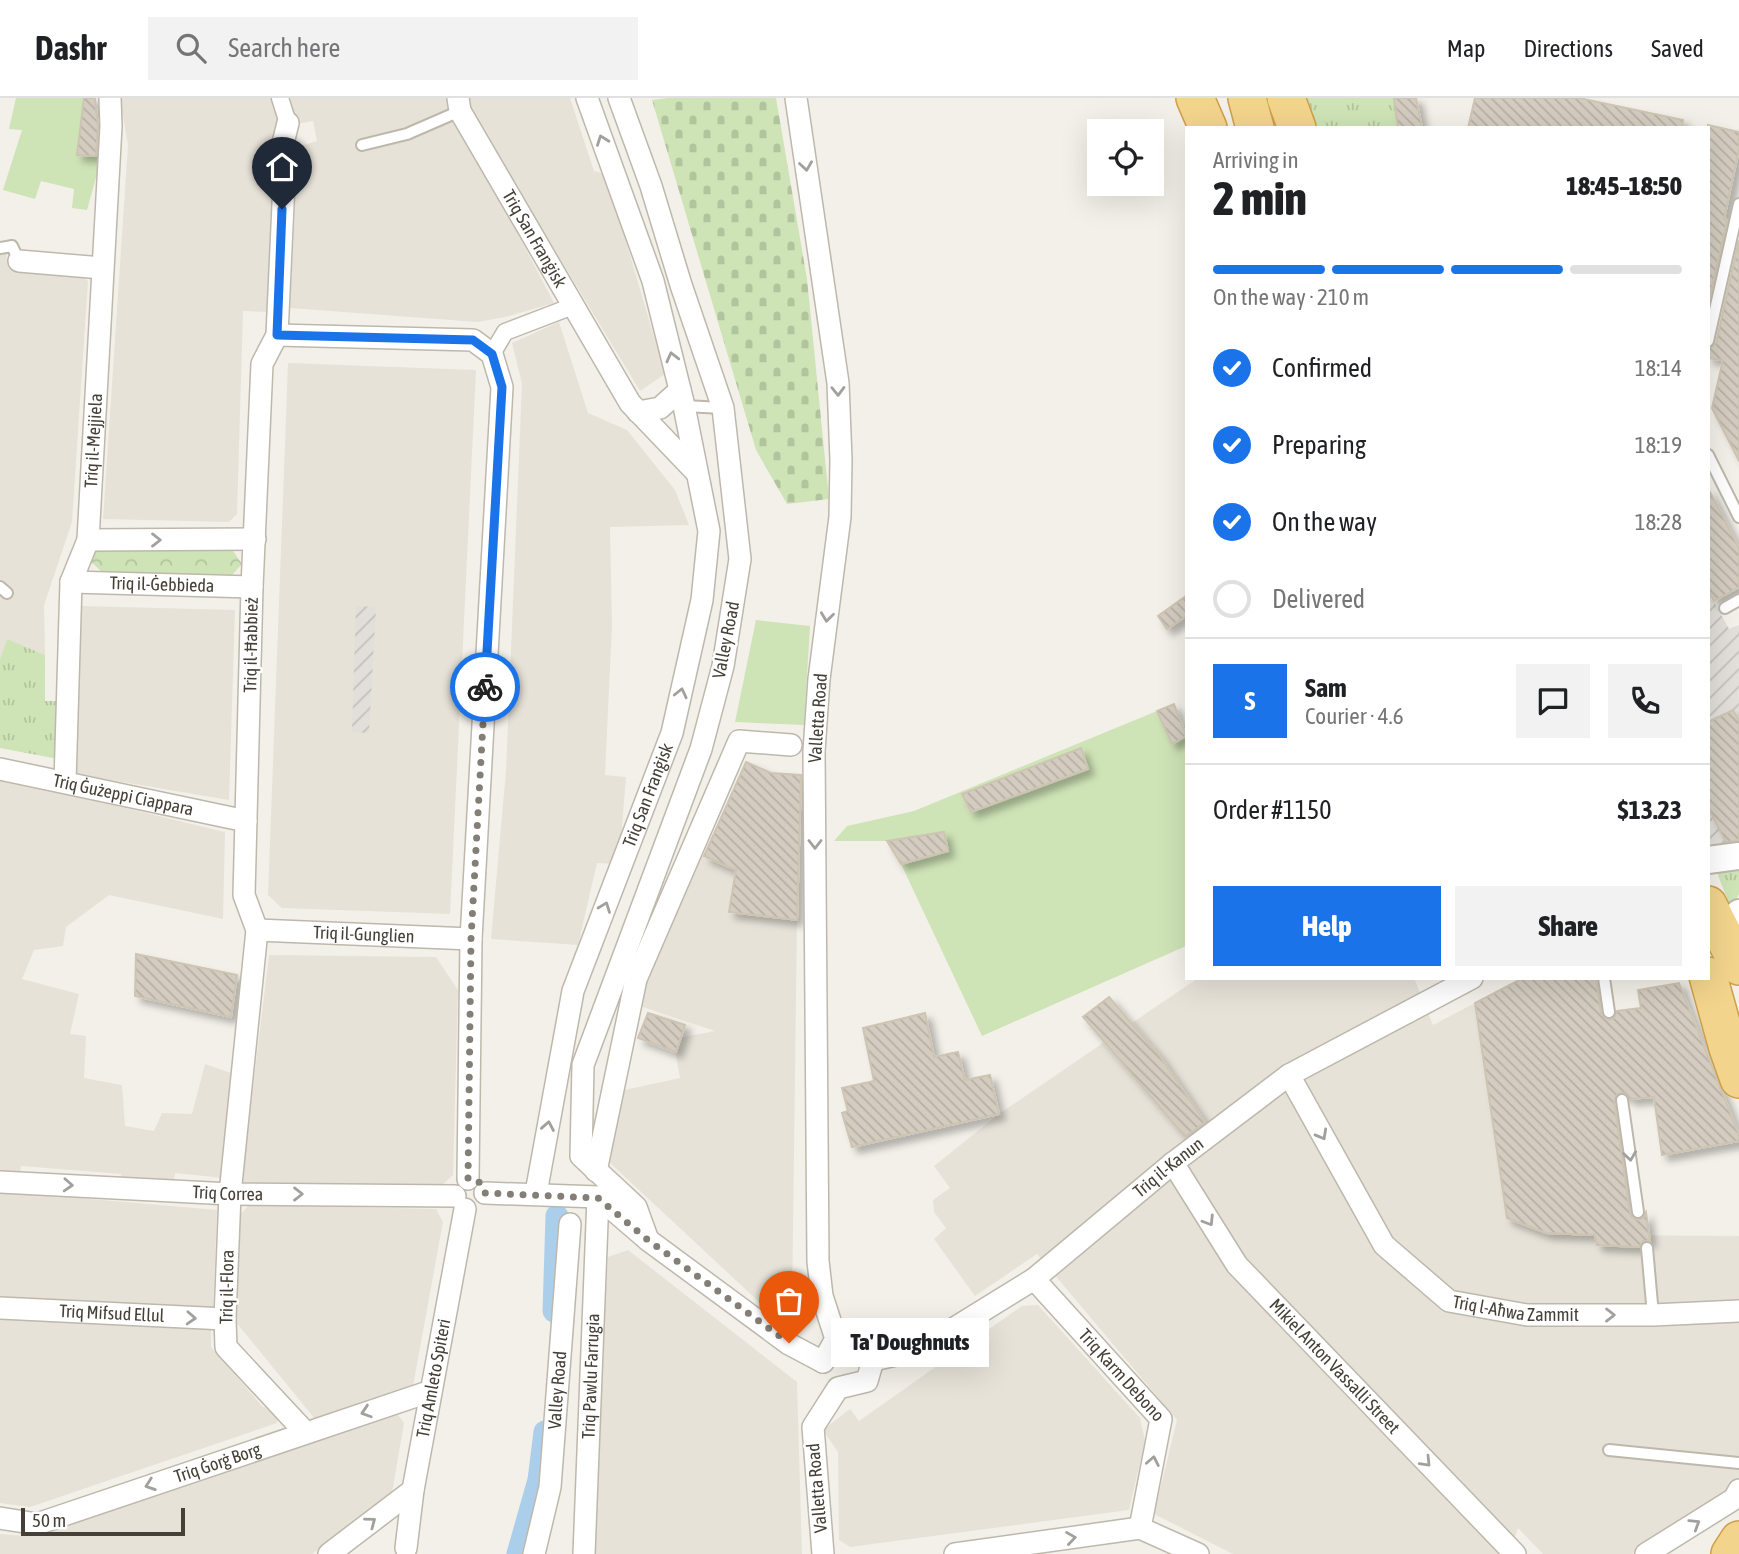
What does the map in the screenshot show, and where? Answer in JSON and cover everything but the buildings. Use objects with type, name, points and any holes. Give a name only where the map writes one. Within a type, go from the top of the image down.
[{"type":"highway","points":[[1195,98],[1207,126]]},
{"type":"highway","points":[[1228,98],[1235,126]]},
{"type":"highway","points":[[1247,98],[1254,126]]},
{"type":"highway","points":[[1286,98],[1296,126]]},
{"type":"highway","points":[[1728,911],[1739,966]]},
{"type":"highway","points":[[1710,972],[1739,1038]]},
{"type":"highway","points":[[1709,980],[1739,1079]]},
{"type":"highway","points":[[1730,1554],[1739,1540]]},
{"type":"street","name":"Triq il-Mejjiela","points":[[65,782],[71,582],[88,540],[111,126],[110,98]]},
{"type":"street","name":"Triq il-Ħabbież","points":[[229,1194],[257,930],[244,895],[252,587],[262,364],[277,335],[284,183],[280,155],[288,123],[280,98]]},
{"type":"street","points":[[587,98],[653,281],[682,398],[695,471]]},
{"type":"street","name":"Valley Road","points":[[619,98],[651,186],[723,408],[740,558],[723,666],[701,749],[583,1065],[581,1156],[636,1207],[648,1240]]},
{"type":"street","name":"Valletta Road","points":[[796,98],[838,383],[840,517],[819,679],[814,751],[818,1261],[822,1296],[836,1339]]},
{"type":"street","name":"Triq San Franġisk","points":[[459,104],[630,403],[695,471],[709,531],[702,600],[672,733],[573,990],[536,1194]]},
{"type":"street","points":[[19,261],[102,268]]},
{"type":"street","points":[[277,335],[473,340],[492,354],[505,332],[573,306]]},
{"type":"street","name":"Triq Amleto Spiteri","points":[[407,1551],[412,1490],[468,1194],[471,939],[502,387],[492,354]]},
{"type":"street","points":[[638,412],[660,408],[682,398]]},
{"type":"street","points":[[88,540],[255,539]]},
{"type":"street","name":"Triq il-Ġebbieda","points":[[71,582],[252,587]]},
{"type":"street","points":[[596,1171],[636,979],[739,741],[791,745]]},
{"type":"street","name":"Triq Ġużeppi Ciappara","points":[[0,769],[246,821]]},
{"type":"street","points":[[1710,860],[1739,856]]},
{"type":"street","name":"Triq il-Gunglien","points":[[257,930],[471,939]]},
{"type":"street","name":"Triq il-Kanun","points":[[873,1360],[919,1350],[1034,1279],[1173,1163],[1289,1076],[1468,980]]},
{"type":"street","name":"Triq l-Aħwa Zammit","points":[[1289,1076],[1384,1245],[1449,1301],[1527,1315],[1653,1315],[1739,1311]]},
{"type":"street","name":"Mikiel Anton Vassalli Street","points":[[1173,1163],[1237,1265],[1515,1554]]},
{"type":"street","name":"Triq Correa","points":[[0,1182],[229,1194],[536,1194],[598,1198]]},
{"type":"street","name":"Triq il-Flora","points":[[229,1194],[226,1347],[305,1432]]},
{"type":"street","points":[[598,1198],[648,1240],[789,1343],[822,1362],[838,1388],[867,1381],[873,1360],[866,1341],[836,1339],[822,1362]]},
{"type":"street","name":"Triq Pawlu Farrugia","points":[[584,1554],[598,1198]]},
{"type":"street","name":"Valley Road","points":[[534,1554],[550,1487],[570,1224]]},
{"type":"street","name":"Triq Karm Debono","points":[[1034,1279],[1161,1419],[1140,1528]]},
{"type":"street","name":"Triq Mifsud Ellul","points":[[0,1308],[225,1319]]},
{"type":"street","name":"Valletta Road","points":[[823,1554],[813,1427],[838,1388]]},
{"type":"street","name":"Triq Ġorġ Borg","points":[[0,1518],[37,1524],[431,1391]]},
{"type":"street","points":[[329,1554],[412,1490]]},
{"type":"street","points":[[1647,1554],[1734,1499],[1739,1490]]},
{"type":"street","points":[[955,1554],[1140,1528],[1198,1554]]},
{"type":"lane","points":[[362,145],[407,134],[459,104]]},
{"type":"lane","points":[[1710,332],[1739,204]]},
{"type":"lane","points":[[0,248],[12,246],[19,261]]},
{"type":"lane","points":[[682,398],[723,408]]},
{"type":"lane","points":[[1710,459],[1739,517]]},
{"type":"lane","points":[[1725,608],[1739,600]]},
{"type":"lane","points":[[1604,980],[1609,1012]]},
{"type":"lane","points":[[1622,1100],[1638,1213]]},
{"type":"lane","points":[[1647,1248],[1653,1315]]},
{"type":"lane","points":[[1609,1450],[1739,1463]]},
{"type":"shaded area","points":[[120,98],[275,98],[280,113],[267,312],[243,311],[237,514],[229,522],[103,519],[128,145]]},
{"type":"shaded area","points":[[284,98],[447,98],[554,303],[477,322],[290,308],[298,147],[317,141],[313,121],[292,125]]},
{"type":"shaded area","points":[[463,98],[570,98],[594,171],[606,174],[665,374],[640,391]]},
{"type":"shaded area","points":[[8,251],[6,259],[81,275],[88,281],[72,522],[44,605],[45,655],[7,639],[0,659],[0,252]]},
{"type":"shaded area","points":[[559,322],[588,413],[627,430],[675,490],[689,525],[610,527],[612,625],[605,775],[626,777],[619,864],[597,863],[578,945],[491,939],[506,771],[522,384],[512,343]]},
{"type":"shaded area","points":[[288,363],[476,370],[450,914],[282,908],[268,895]]},
{"type":"shaded area","points":[[1710,595],[1729,629],[1739,625],[1739,840],[1710,849]]},
{"type":"shaded area","points":[[82,606],[235,610],[229,800],[75,774]]},
{"type":"shaded area","points":[[356,606],[376,607],[369,733],[352,732]]},
{"type":"shaded area","points":[[0,778],[225,832],[223,919],[109,895],[66,927],[63,946],[34,950],[22,979],[79,994],[70,1034],[86,1036],[84,1078],[122,1085],[125,1126],[154,1131],[162,1113],[192,1114],[205,1064],[231,1073],[223,1178],[175,1173],[174,1182],[122,1181],[121,1174],[21,1166],[20,1175],[0,1174]]},
{"type":"shaded area","points":[[694,852],[736,870],[728,913],[797,920],[792,1306],[772,1314],[609,1162],[620,1091],[680,1078],[673,1039],[715,1031],[634,1004]]},
{"type":"shaded area","points":[[269,955],[436,957],[458,990],[453,1175],[440,1187],[241,1185]]},
{"type":"shaded area","points":[[1195,980],[1415,980],[1433,1025],[1475,1003],[1507,1218],[1593,1235],[1739,1236],[1739,1484],[1632,1554],[1543,1554],[1518,1528],[1509,1554],[1233,1554],[1154,1514],[1177,1420],[1037,1254],[975,1296],[934,1239],[946,1228],[934,1212],[933,1200],[950,1188],[934,1166],[999,1114]]},
{"type":"shaded area","points":[[0,1191],[217,1210],[213,1311],[0,1299]]},
{"type":"shaded area","points":[[249,1205],[436,1209],[443,1222],[413,1386],[315,1419],[231,1316],[238,1217]]},
{"type":"shaded area","points":[[628,1250],[797,1382],[802,1554],[593,1554],[608,1257]]},
{"type":"shaded area","points":[[1038,1305],[1140,1418],[1145,1441],[1129,1510],[850,1547],[839,1540],[838,1452],[823,1430],[850,1409],[859,1421],[1022,1306]]},
{"type":"shaded area","points":[[0,1315],[211,1325],[211,1347],[263,1407],[279,1410],[277,1423],[30,1507],[0,1503]]},
{"type":"shaded area","points":[[395,1411],[404,1423],[392,1493],[312,1554],[0,1554],[0,1534],[25,1536],[252,1462]]},
{"type":"green space","points":[[16,98],[84,98],[77,154],[102,156],[87,210],[72,208],[74,189],[41,181],[35,199],[3,190],[22,130],[9,129]]},
{"type":"green space","points":[[776,98],[807,279],[829,499],[787,504],[756,450],[652,100]]},
{"type":"green space","points":[[1297,98],[1394,98],[1398,126],[1303,126]]},
{"type":"green space","points":[[231,548],[242,564],[232,575],[102,572],[89,560],[95,549]]},
{"type":"green space","points":[[756,620],[810,626],[804,725],[735,722]]},
{"type":"green space","points":[[7,639],[45,655],[45,701],[59,701],[58,759],[0,748],[0,659]]},
{"type":"green space","points":[[1174,704],[1185,731],[1185,946],[982,1036],[888,841],[834,841],[847,826],[914,811]]},
{"type":"green space","points":[[1739,865],[1739,894],[1731,908],[1717,873]]},
{"type":"waterway","points":[[554,1311],[557,1216]]},
{"type":"waterway","points":[[518,1554],[539,1480],[545,1432]]},
{"type":"way so far","points":[[485,687],[471,939],[468,1179],[479,1182],[485,1193],[598,1198],[648,1240],[789,1343]]},
{"type":"place","name":"Ta' Doughnuts","points":[[789,1343]]},
{"type":"route","points":[[282,209],[277,335],[473,340],[492,354],[502,387],[485,687]]}]
